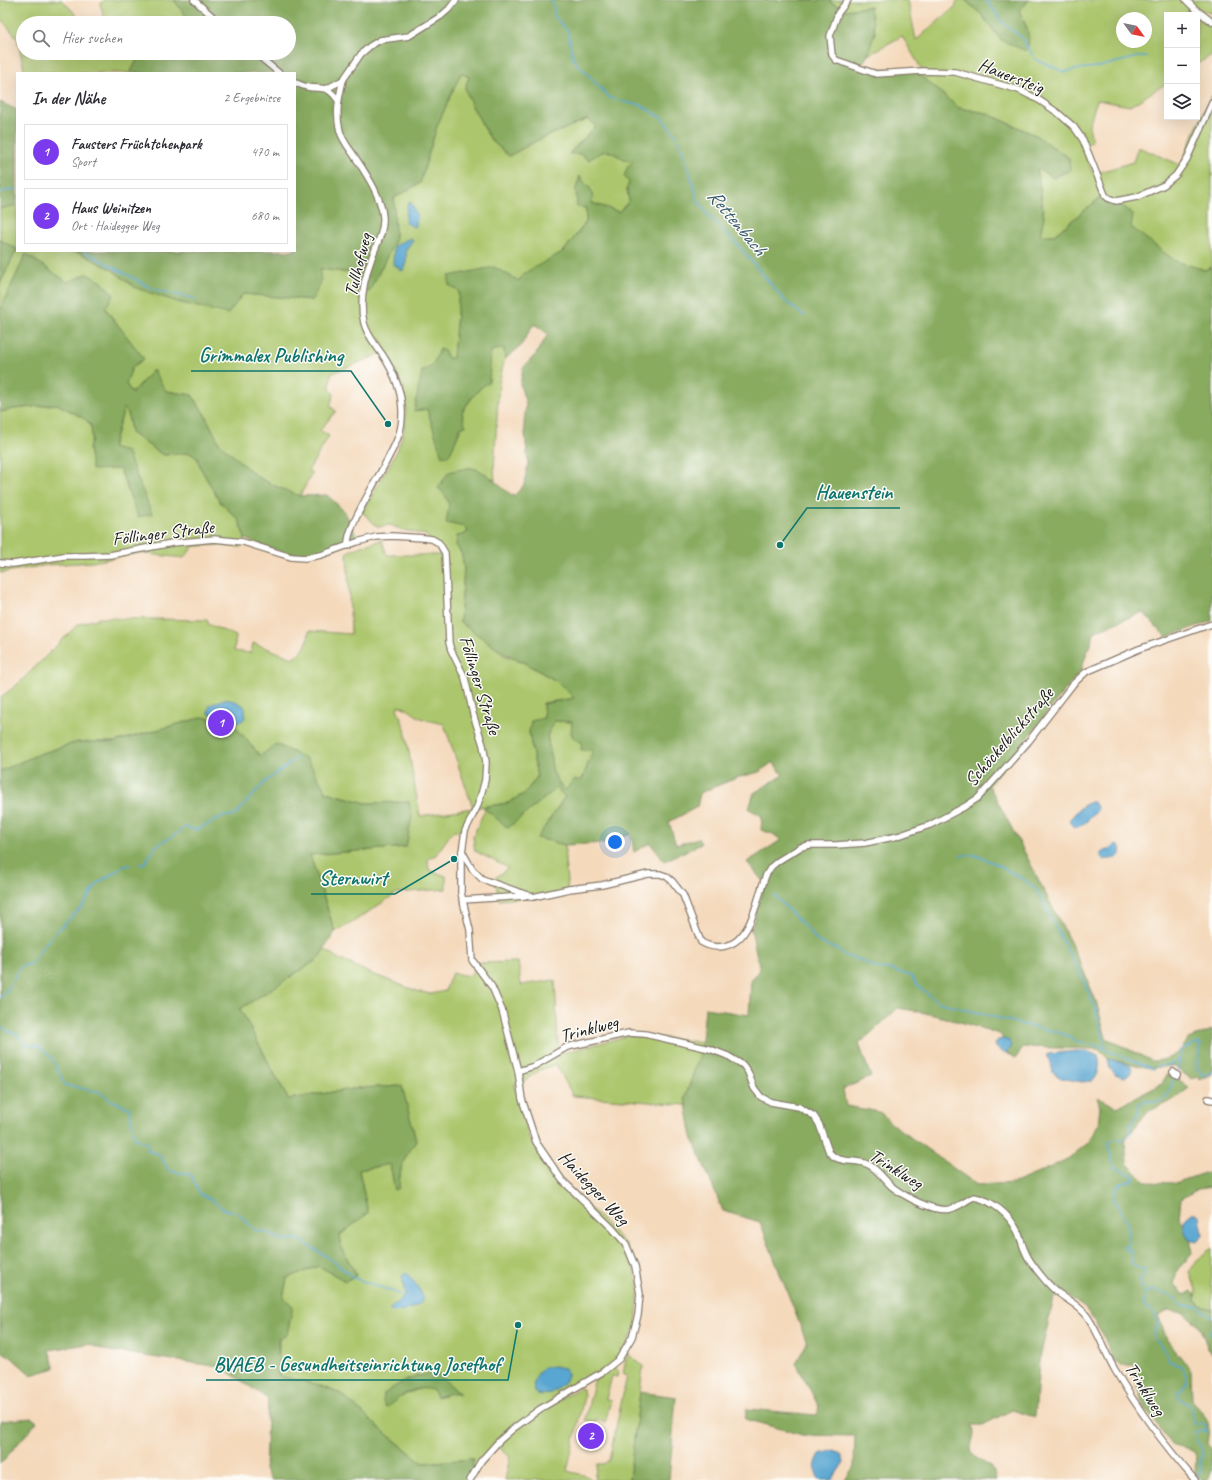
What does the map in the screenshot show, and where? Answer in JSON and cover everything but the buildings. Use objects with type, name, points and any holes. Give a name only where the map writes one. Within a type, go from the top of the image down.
[{"type":"street","points":[[194,0],[212,16]]},
{"type":"street","points":[[296,83],[308,87],[326,88],[343,80],[361,54],[370,46],[380,40],[409,36],[441,16],[456,0]]},
{"type":"street","name":"Hauersteig","points":[[848,0],[838,13],[830,36],[832,55],[836,60],[876,74],[922,70],[955,72],[1019,90],[1039,100],[1058,113],[1074,127],[1083,140],[1105,195],[1113,200],[1127,200],[1137,197],[1164,185],[1176,175],[1187,159],[1212,103]]},
{"type":"street","points":[[1186,0],[1212,22]]},
{"type":"street","points":[[263,60],[278,72]]},
{"type":"street","name":"Tullhofweg","points":[[343,80],[338,100],[337,116],[340,132],[344,142],[366,174],[380,206],[383,217],[381,237],[366,275],[363,318],[369,335],[383,355],[396,379],[401,399],[402,417],[400,436],[360,508],[350,532],[348,546]]},
{"type":"street","points":[[326,88],[334,94],[338,100]]},
{"type":"street","name":"Föllinger Straße","points":[[0,563],[13,564],[64,556],[110,555],[172,543],[214,539],[243,542],[291,557],[305,558],[321,555],[376,537],[392,536],[424,538],[432,539],[439,543],[445,553],[449,643],[465,678],[474,719],[483,745],[486,762],[485,780],[481,795],[477,807],[465,831],[462,851]]},
{"type":"street","name":"Schöckelblickstraße","points":[[526,896],[532,897],[569,889],[602,885],[648,874],[660,874],[672,881],[680,891],[701,942],[706,945],[719,947],[729,946],[737,941],[747,931],[766,875],[771,867],[778,861],[801,847],[810,845],[865,843],[898,836],[930,825],[964,807],[978,798],[989,786],[1028,742],[1073,684],[1086,672],[1145,647],[1212,624]]},
{"type":"street","points":[[462,851],[472,869],[482,879],[526,896]]},
{"type":"street","name":"Haidegger Weg","points":[[462,851],[462,900],[470,930],[472,960],[496,994],[507,1026],[518,1071],[522,1099],[536,1142],[562,1180],[620,1236],[630,1252],[639,1285],[638,1315],[632,1337],[619,1359],[604,1371],[540,1409],[514,1428],[499,1441],[481,1461],[470,1480]]},
{"type":"street","points":[[462,900],[526,896]]},
{"type":"street","name":"Trinklweg","points":[[518,1071],[534,1066],[567,1047],[630,1033],[645,1034],[710,1049],[728,1056],[743,1065],[748,1072],[754,1088],[761,1097],[771,1102],[799,1107],[814,1116],[819,1124],[829,1152],[832,1156],[839,1159],[868,1164],[891,1186],[905,1196],[942,1210],[951,1209],[974,1197],[988,1200],[1012,1222],[1018,1232],[1025,1254],[1048,1283],[1062,1296],[1078,1306],[1088,1317],[1114,1369],[1141,1412],[1194,1478]]},
{"type":"green space","points":[[0,0],[62,0],[77,16],[16,16],[16,37],[0,18]]},
{"type":"green space","points":[[104,0],[174,0],[186,16],[104,16],[100,4]]},
{"type":"green space","points":[[174,0],[830,0],[830,2],[846,10],[870,7],[875,32],[868,55],[860,67],[915,71],[959,108],[986,113],[1035,135],[1069,158],[1070,170],[1053,178],[1037,168],[1044,218],[1040,235],[1054,235],[1100,198],[1112,205],[1123,206],[1133,215],[1131,227],[1175,261],[1205,270],[1212,267],[1212,621],[1166,637],[1143,612],[1095,631],[1080,672],[1026,741],[989,785],[1079,960],[1096,1001],[1106,1038],[1152,1061],[1158,1061],[1174,1055],[1182,1048],[1188,1039],[1212,1030],[1212,1074],[1200,1080],[1199,1077],[1191,1079],[1174,1066],[1150,1068],[1108,1059],[1098,1049],[1023,1047],[1016,1058],[1006,1053],[1010,1047],[1010,1041],[1003,1039],[1000,1034],[937,1016],[898,1008],[859,1044],[871,1077],[843,1089],[846,1106],[880,1112],[892,1124],[977,1185],[1014,1183],[1069,1158],[1088,1143],[1098,1125],[1100,1107],[1097,1097],[1117,1107],[1162,1084],[1166,1075],[1173,1074],[1189,1088],[1173,1100],[1147,1112],[1125,1140],[1127,1163],[1145,1182],[1175,1183],[1210,1171],[1212,1187],[1198,1189],[1181,1199],[1179,1218],[1190,1234],[1192,1254],[1177,1270],[1174,1285],[1185,1295],[1192,1291],[1195,1294],[1195,1300],[1199,1304],[1212,1309],[1212,1353],[1207,1349],[1206,1339],[1199,1325],[1184,1313],[1168,1310],[1158,1315],[1167,1340],[1191,1370],[1192,1400],[1207,1419],[1209,1429],[1207,1443],[1212,1448],[1212,1471],[1208,1480],[1202,1480],[1195,1473],[1196,1453],[1186,1448],[1171,1444],[1142,1403],[1137,1386],[1138,1365],[1122,1365],[1113,1360],[1103,1334],[1086,1309],[1061,1291],[1054,1298],[1039,1362],[1035,1417],[1012,1410],[983,1425],[971,1425],[974,1432],[971,1446],[972,1453],[992,1469],[996,1480],[845,1480],[854,1466],[855,1436],[802,1435],[745,1419],[747,1409],[816,1415],[819,1407],[796,1363],[807,1343],[760,1222],[723,1211],[692,1137],[685,1098],[701,1051],[705,1008],[749,1015],[751,980],[760,970],[751,929],[765,884],[747,862],[781,840],[773,834],[761,830],[762,816],[749,809],[754,793],[783,775],[773,762],[759,772],[736,778],[700,793],[697,807],[669,822],[676,845],[698,838],[701,844],[664,861],[650,843],[634,852],[631,834],[606,843],[565,845],[537,838],[565,797],[557,788],[508,828],[483,807],[508,803],[525,793],[537,777],[529,732],[531,721],[544,718],[543,704],[574,698],[558,682],[524,662],[503,653],[460,622],[464,569],[462,555],[456,545],[457,536],[468,532],[465,527],[446,523],[448,504],[446,496],[438,488],[449,472],[467,468],[473,468],[486,474],[514,496],[524,485],[528,463],[524,424],[526,404],[520,385],[523,368],[536,354],[548,334],[536,325],[533,325],[520,347],[505,359],[504,348],[491,351],[489,382],[477,391],[462,412],[466,426],[460,428],[449,455],[442,456],[427,409],[414,411],[422,371],[432,366],[440,349],[445,352],[448,358],[453,358],[459,291],[449,285],[449,276],[494,267],[519,281],[523,274],[564,251],[586,222],[586,208],[577,207],[576,189],[580,176],[591,190],[592,203],[619,212],[629,201],[627,189],[629,182],[624,176],[628,166],[634,160],[628,161],[609,151],[602,152],[588,160],[581,154],[569,154],[596,126],[588,119],[536,141],[509,156],[491,140],[472,106],[465,88],[469,77],[461,73],[437,126],[420,183],[394,198],[395,241],[369,292],[356,285],[351,273],[320,269],[321,282],[312,300],[243,294],[228,314],[177,302],[136,288],[111,269],[80,253],[72,252],[296,252],[296,72],[131,72],[137,60],[296,60],[296,16],[186,16]],"holes":[[[554,721],[572,722],[571,733],[574,739],[582,742],[581,750],[593,750],[582,780],[573,780],[566,790],[560,786],[552,770],[547,736]]]},
{"type":"green space","points":[[830,0],[908,0],[916,40],[955,7],[957,0],[965,0],[981,14],[1001,40],[1028,30],[1019,11],[1029,0],[1212,0],[1212,14],[1191,6],[1199,12],[1164,12],[1164,85],[1130,106],[1097,100],[1089,125],[1092,141],[1083,146],[1092,172],[1100,172],[1133,162],[1138,147],[1181,165],[1212,95],[1212,267],[1205,270],[1175,261],[1130,227],[1133,215],[1123,206],[1112,205],[1100,198],[1054,235],[1039,236],[1044,218],[1037,167],[1069,158],[1035,135],[986,113],[959,108],[915,71],[922,70],[902,36],[868,55],[875,32],[866,7],[846,10],[830,2]]},
{"type":"green space","points":[[965,0],[1029,0],[1019,11],[1026,26],[1029,41],[1026,51],[1001,40],[981,14]]},
{"type":"green space","points":[[1200,12],[1212,21],[1212,55],[1200,62]]},
{"type":"green space","points":[[22,60],[137,60],[131,72],[25,72]]},
{"type":"green space","points":[[461,73],[469,77],[465,88],[472,106],[491,140],[509,156],[536,141],[588,119],[597,126],[569,153],[581,154],[588,160],[598,153],[606,151],[614,153],[625,159],[635,160],[627,189],[629,201],[619,212],[592,203],[589,187],[584,184],[580,176],[576,189],[577,206],[586,208],[586,222],[564,251],[524,274],[519,281],[494,267],[459,291],[453,359],[448,359],[414,411],[427,409],[442,455],[449,455],[464,422],[462,412],[477,392],[488,382],[490,350],[504,348],[505,359],[499,382],[494,469],[495,481],[482,472],[445,494],[449,503],[469,532],[462,535],[456,545],[462,555],[464,569],[460,622],[503,653],[503,655],[521,661],[558,682],[574,698],[543,703],[544,718],[529,732],[537,777],[525,793],[508,803],[473,808],[461,830],[452,832],[436,855],[428,859],[429,870],[446,876],[446,889],[397,893],[350,924],[335,932],[310,855],[406,847],[409,802],[366,803],[326,792],[307,759],[260,756],[234,725],[203,717],[114,742],[78,742],[39,754],[0,771],[0,698],[19,683],[78,624],[100,618],[208,620],[208,624],[236,636],[234,651],[251,653],[253,643],[293,658],[305,647],[309,631],[351,634],[347,552],[382,540],[387,555],[441,555],[426,535],[403,530],[390,525],[378,527],[362,512],[397,451],[404,430],[406,404],[401,383],[385,352],[331,374],[330,390],[334,394],[330,406],[336,411],[320,430],[329,436],[308,471],[312,473],[300,496],[277,487],[256,476],[219,443],[205,415],[192,395],[166,391],[153,370],[132,393],[126,384],[132,367],[144,359],[105,308],[26,254],[0,310],[0,284],[16,251],[80,253],[111,269],[136,288],[243,294],[312,300],[320,269],[351,273],[356,285],[395,241],[394,198],[420,183],[437,126]],"holes":[[[410,238],[410,244],[406,248],[406,262],[403,270],[400,271],[398,267]],[[398,706],[404,707],[421,718],[444,724],[473,808],[420,816],[405,729],[397,708]]]},
{"type":"green space","points":[[0,102],[16,110],[16,206],[0,209]]},
{"type":"green space","points":[[15,205],[16,248],[0,240],[0,209]]},
{"type":"green space","points":[[0,240],[16,248],[16,251],[0,284]]},
{"type":"green space","points":[[26,254],[67,282],[87,274],[102,282],[114,295],[105,308],[144,359],[132,367],[126,384],[132,393],[153,370],[166,391],[192,395],[205,415],[219,443],[256,476],[277,487],[300,496],[327,495],[345,512],[358,539],[329,550],[306,554],[278,550],[245,539],[239,520],[220,502],[201,469],[197,458],[190,453],[163,455],[131,433],[128,413],[124,408],[112,448],[127,452],[152,514],[138,517],[120,469],[92,470],[89,447],[92,440],[91,425],[85,419],[57,404],[0,412],[0,310]]},
{"type":"green space","points":[[57,404],[85,419],[91,430],[92,438],[89,447],[120,469],[112,448],[124,408],[128,413],[131,433],[163,455],[190,453],[198,458],[201,469],[220,502],[239,520],[245,539],[240,547],[217,545],[194,546],[184,558],[139,553],[93,562],[47,565],[0,573],[0,412]]},
{"type":"green space","points":[[203,717],[234,725],[260,756],[276,744],[307,759],[326,792],[366,803],[409,802],[412,817],[406,847],[310,855],[335,932],[318,959],[240,1009],[288,1099],[359,1088],[402,1086],[416,1141],[401,1168],[399,1188],[395,1190],[390,1164],[359,1170],[368,1213],[340,1235],[342,1250],[357,1275],[345,1281],[319,1266],[287,1278],[283,1297],[293,1306],[287,1335],[278,1339],[279,1376],[316,1384],[341,1394],[383,1431],[423,1463],[473,1459],[472,1480],[270,1480],[265,1469],[268,1399],[221,1367],[104,1350],[88,1344],[49,1350],[55,1368],[31,1375],[12,1358],[0,1350],[0,771],[39,754],[78,742],[114,742]]},
{"type":"green space","points":[[554,721],[573,722],[582,741],[594,749],[582,780],[566,790],[560,786],[552,770],[547,736]]},
{"type":"green space","points":[[557,788],[565,796],[538,838],[565,845],[568,892],[531,899],[521,898],[499,900],[495,878],[508,868],[475,851],[473,837],[485,809],[508,827]]},
{"type":"green space","points":[[324,949],[339,959],[372,974],[417,991],[431,994],[445,991],[452,973],[470,976],[477,963],[518,962],[521,985],[555,980],[558,1043],[562,1053],[627,1036],[681,1039],[701,1043],[701,1051],[685,1098],[686,1105],[573,1096],[556,1064],[539,1070],[525,1081],[514,1085],[530,1140],[559,1177],[626,1244],[639,1285],[636,1327],[619,1359],[563,1395],[499,1441],[472,1477],[473,1459],[423,1463],[383,1431],[341,1394],[316,1384],[279,1376],[280,1326],[287,1278],[319,1266],[345,1281],[357,1275],[342,1250],[340,1235],[368,1213],[359,1170],[390,1164],[395,1190],[399,1188],[400,1173],[403,1163],[416,1141],[401,1086],[359,1088],[288,1099],[240,1009],[318,959]],"holes":[[[417,1375],[458,1393],[434,1391],[427,1388],[422,1388],[400,1396],[385,1408]]]},
{"type":"green space","points":[[1212,1248],[1212,1309],[1203,1307],[1195,1300],[1196,1290],[1190,1272],[1199,1258]]},
{"type":"green space","points":[[627,1353],[643,1366],[629,1480],[594,1480],[597,1464],[604,1464],[609,1460],[627,1376],[623,1375]]},
{"type":"green space","points":[[613,1367],[618,1370],[617,1377],[612,1376],[606,1399],[611,1400],[605,1423],[596,1419],[595,1422],[585,1420],[594,1382],[597,1378]]},
{"type":"green space","points":[[432,1373],[440,1375],[460,1394],[456,1392],[437,1397],[434,1391],[427,1389],[414,1390],[408,1392],[386,1408],[383,1402],[384,1394],[407,1380]]},
{"type":"green space","points":[[580,1388],[583,1389],[584,1397],[567,1471],[587,1476],[592,1480],[505,1480],[510,1457],[499,1447],[506,1438],[525,1421],[547,1406]]},
{"type":"green space","points":[[640,1392],[676,1397],[669,1480],[629,1480]]},
{"type":"green space","points":[[32,1418],[37,1422],[0,1464],[0,1421]]},
{"type":"water","points":[[408,202],[411,202],[418,218],[416,221],[416,226],[413,227],[405,222]]},
{"type":"water","points":[[410,238],[413,240],[406,249],[406,262],[403,270],[400,271],[398,267],[393,264],[394,246]]},
{"type":"water","points":[[224,699],[235,701],[244,706],[244,719],[239,722],[226,721],[208,713],[210,705]]},
{"type":"water","points":[[1090,802],[1094,802],[1098,809],[1082,825],[1075,828],[1069,820],[1081,807]]},
{"type":"water","points":[[1115,844],[1120,847],[1121,851],[1119,856],[1104,860],[1101,857],[1101,853],[1109,850]]},
{"type":"water","points":[[1003,1039],[1010,1041],[1010,1047],[1006,1053],[998,1049],[995,1044],[998,1040]]},
{"type":"water","points":[[1087,1051],[1098,1056],[1099,1069],[1097,1076],[1093,1081],[1082,1082],[1061,1078],[1053,1073],[1051,1063],[1046,1056],[1049,1054]]},
{"type":"water","points":[[1108,1059],[1130,1065],[1132,1069],[1130,1074],[1124,1077],[1115,1074],[1110,1069]]},
{"type":"water","points":[[1192,1213],[1196,1213],[1200,1216],[1203,1230],[1203,1235],[1197,1241],[1189,1239],[1184,1230],[1184,1220]]},
{"type":"water","points":[[405,1273],[420,1290],[422,1298],[421,1302],[413,1308],[392,1312],[390,1310],[391,1308],[405,1295],[402,1276]]},
{"type":"water","points":[[555,1366],[565,1369],[568,1376],[565,1380],[558,1388],[549,1394],[544,1395],[534,1392],[534,1382],[537,1375],[544,1368]]},
{"type":"water","points":[[834,1450],[841,1454],[844,1462],[832,1480],[819,1480],[815,1467],[820,1454]]},
{"type":"waterway","name":"Rettenbach","points":[[551,0],[554,6],[554,16],[568,31],[573,59],[610,98],[641,105],[662,118],[676,136],[683,151],[698,201],[708,215],[739,246],[785,301],[805,316]]},
{"type":"waterway","points":[[986,0],[1004,24],[1021,37],[1035,59],[1064,72],[1099,67],[1137,57],[1147,57]]},
{"type":"waterway","points":[[0,192],[16,189]]},
{"type":"waterway","points":[[86,252],[153,289],[196,299]]},
{"type":"waterway","points":[[139,864],[144,864],[157,845],[185,827],[197,830],[223,816],[234,816],[265,782],[297,758]]},
{"type":"waterway","points":[[960,855],[975,855],[996,864],[1023,879],[1037,890],[1083,979],[1095,1008],[1106,1048]]},
{"type":"waterway","points":[[0,998],[12,983],[20,967],[33,963],[42,947],[82,907],[98,883],[124,866],[130,865]]},
{"type":"waterway","points":[[774,895],[817,941],[838,950],[846,956],[858,959],[876,968],[889,969],[911,976],[919,987],[938,1002],[1057,1032],[1068,1036],[1075,1041],[1103,1047],[1106,1050],[1154,1069]]},
{"type":"waterway","points":[[0,1026],[9,1032],[17,1034],[26,1045],[38,1046],[51,1057],[65,1085],[100,1092],[111,1100],[129,1108],[133,1126]]},
{"type":"waterway","points":[[1177,1072],[1180,1050],[1197,1043],[1201,1045],[1197,1059],[1197,1069],[1201,1074],[1206,1075],[1212,1071]]},
{"type":"waterway","points":[[1156,1067],[1172,1064],[1179,1060]]},
{"type":"waterway","points":[[1175,1076],[1168,1094],[1160,1102],[1145,1101],[1138,1105],[1139,1111],[1130,1126],[1132,1132],[1124,1139],[1110,1140],[1108,1145],[1114,1167],[1134,1176],[1131,1181],[1120,1184],[1116,1188],[1114,1200],[1124,1215],[1128,1226],[1128,1244],[1123,1246],[1126,1250],[1130,1249],[1132,1251],[1131,1262],[1135,1266],[1144,1269],[1145,1273],[1139,1283],[1145,1295],[1143,1303],[1146,1308],[1155,1314],[1158,1325],[1153,1334],[1155,1340],[1166,1352],[1169,1361],[1179,1366],[1185,1373],[1187,1381],[1181,1390],[1178,1391],[1179,1399],[1190,1406],[1195,1424],[1202,1423],[1206,1426],[1206,1433],[1198,1430],[1195,1432],[1195,1438],[1204,1453],[1199,1461],[1201,1469],[1197,1480]]},
{"type":"waterway","points":[[133,1129],[135,1138],[149,1144],[147,1150],[160,1155],[169,1171],[190,1174],[200,1194],[225,1210],[233,1211]]},
{"type":"waterway","points":[[237,1212],[255,1230],[269,1233],[282,1240],[298,1239],[332,1260],[354,1278],[402,1295]]},
{"type":"waterway","points":[[1145,1293],[1152,1290],[1168,1294],[1182,1306],[1199,1307],[1212,1318]]},
{"type":"waterway","points":[[1212,1328],[1209,1333],[1212,1337]]},
{"type":"place","name":"Grimmalex Publishing","points":[[388,424]]},
{"type":"place","name":"Hauenstein","points":[[780,545]]},
{"type":"place","name":"Fausters Früchtchenpark","points":[[221,723]]},
{"type":"place","name":"Sternwirt","points":[[454,859]]},
{"type":"place","name":"BVAEB - Gesundheitseinrichtung Josefhof","points":[[518,1325]]},
{"type":"place","name":"Haus Weinitzen","points":[[591,1436]]}]
